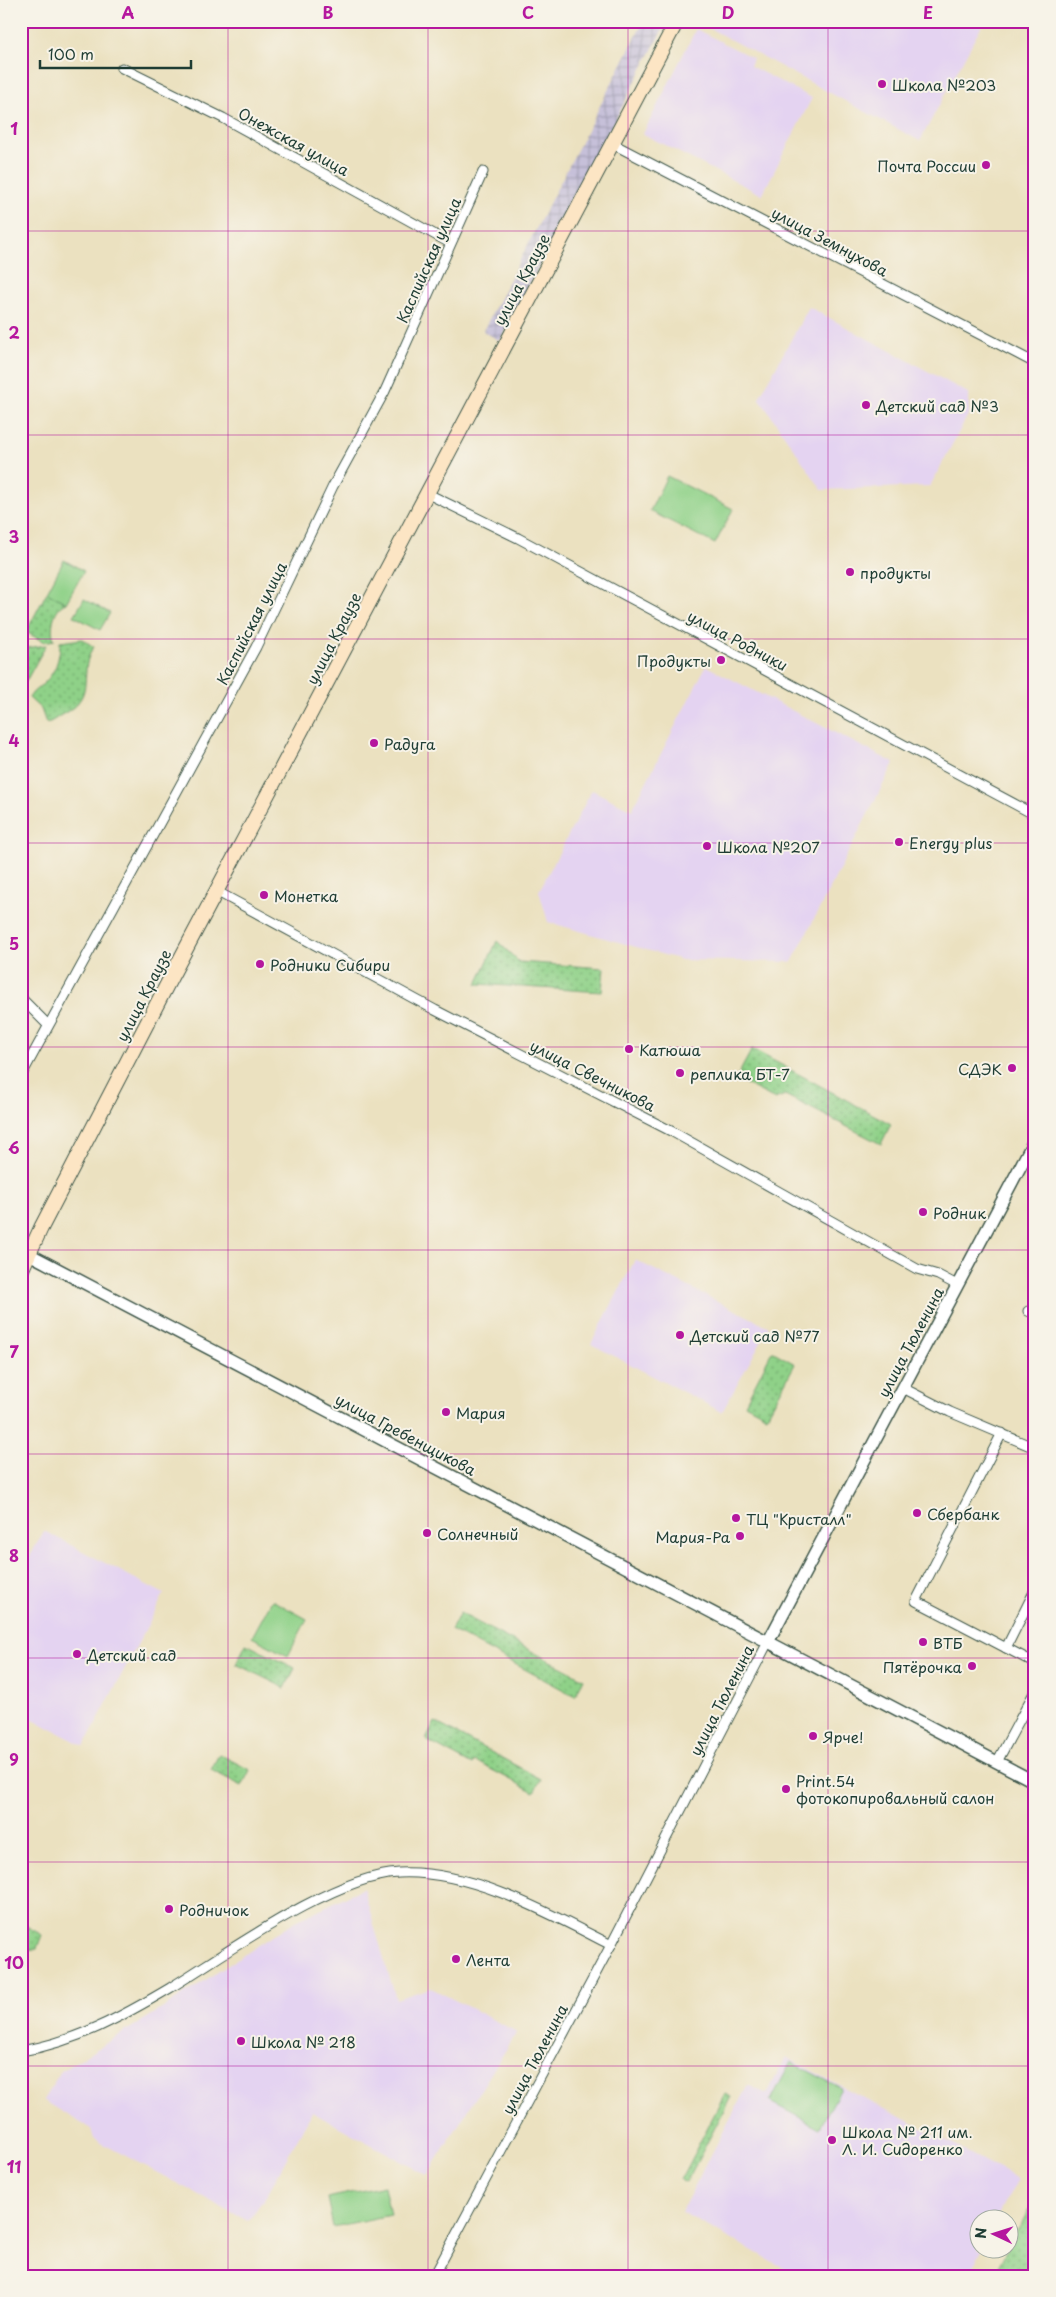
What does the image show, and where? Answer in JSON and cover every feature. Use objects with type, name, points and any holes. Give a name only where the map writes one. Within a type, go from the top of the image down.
[{"type":"main road","name":"улица Краузе","points":[[21,1271],[25,1252],[59,1193],[216,892],[323,694],[426,493],[677,21]]},
{"type":"street","name":"Онежская улица","points":[[122,68],[223,118],[450,243]]},
{"type":"street","name":"улица Земнухова","points":[[613,144],[1035,363]]},
{"type":"street","name":"Каспийская улица","points":[[21,1076],[256,647],[333,486],[385,391],[483,172]]},
{"type":"street","name":"улица Родники","points":[[426,493],[524,542],[1035,815]]},
{"type":"street","name":"улица Свечникова","points":[[216,892],[435,1010],[671,1131],[917,1269],[938,1275],[957,1285]]},
{"type":"street","points":[[21,998],[48,1025]]},
{"type":"street","name":"улица Тюленина","points":[[434,2276],[611,1945],[768,1642],[1035,1139]]},
{"type":"street","name":"улица Гребенщикова","points":[[25,1252],[1035,1782]]},
{"type":"street","points":[[903,1388],[950,1412],[1033,1444]]},
{"type":"street","points":[[1002,1433],[916,1601],[1035,1663]]},
{"type":"street","points":[[1006,1648],[1035,1590]]},
{"type":"street","points":[[996,1762],[1035,1691]]},
{"type":"street","points":[[21,2051],[52,2044],[97,2029],[139,2007],[294,1912],[331,1892],[363,1880],[398,1873],[438,1875],[472,1882],[572,1925],[611,1945]]},
{"type":"shaded area","points":[[644,21],[667,21],[500,341],[483,331]]},
{"type":"shaded area","name":"Школа №203","points":[[710,21],[984,21],[920,141],[707,27]]},
{"type":"shaded area","points":[[696,29],[753,58],[750,66],[812,98],[762,195],[643,134]]},
{"type":"shaded area","name":"Детский сад №3","points":[[809,307],[968,393],[969,413],[930,486],[822,490],[759,398]]},
{"type":"shaded area","name":"Школа №207","points":[[706,666],[894,763],[792,962],[682,960],[548,922],[539,891],[592,790],[632,810]]},
{"type":"shaded area","name":"Детский сад №77","points":[[635,1260],[769,1327],[722,1412],[591,1344]]},
{"type":"shaded area","name":"Детский сад","points":[[44,1531],[164,1594],[84,1746],[21,1713],[21,1572]]},
{"type":"shaded area","name":"Школа № 218","points":[[363,1888],[396,1999],[431,1988],[517,2032],[427,2175],[312,2112],[266,2196],[248,2221],[94,2139],[91,2129],[43,2100],[61,2071],[157,2012],[294,1922]]},
{"type":"shaded area","name":"Школа № 211 им. Л. И. Сидоренко","points":[[786,2057],[1018,2179],[1002,2210],[968,2210],[968,2260],[977,2260],[968,2276],[799,2276],[681,2212],[748,2085],[767,2094]]},
{"type":"green space","points":[[667,476],[733,509],[715,544],[650,511]]},
{"type":"green space","points":[[64,560],[84,571],[66,603],[47,592]]},
{"type":"green space","points":[[47,592],[66,603],[55,614],[52,630],[54,640],[44,642],[26,632]]},
{"type":"green space","points":[[84,599],[110,613],[100,630],[74,616]]},
{"type":"green space","points":[[82,639],[94,647],[89,656],[84,691],[74,707],[53,721],[46,723],[41,709],[29,698],[33,692],[47,681],[53,671],[58,660],[60,642]]},
{"type":"green space","points":[[46,645],[25,683],[21,681],[21,649]]},
{"type":"green space","points":[[497,941],[519,962],[604,968],[602,992],[477,984]]},
{"type":"green space","points":[[752,1049],[891,1124],[881,1144],[785,1095],[775,1099],[736,1079]]},
{"type":"green space","points":[[772,1351],[795,1364],[767,1416],[745,1404]]},
{"type":"green space","points":[[272,1600],[307,1619],[288,1656],[252,1637]]},
{"type":"green space","points":[[460,1613],[584,1679],[575,1696],[451,1630]]},
{"type":"green space","points":[[246,1644],[295,1668],[285,1688],[236,1664]]},
{"type":"green space","points":[[435,1722],[541,1779],[534,1792],[475,1761],[472,1765],[426,1740]]},
{"type":"green space","points":[[219,1754],[250,1770],[242,1786],[211,1770]]},
{"type":"green space","points":[[21,1923],[42,1935],[37,1948],[21,1953]]},
{"type":"green space","points":[[791,2062],[841,2088],[820,2128],[770,2102]]},
{"type":"green space","points":[[725,2094],[731,2097],[686,2183],[680,2180]]},
{"type":"green space","points":[[384,2186],[390,2215],[333,2227],[327,2198]]},
{"type":"green space","points":[[1035,2197],[1035,2250],[1022,2276],[993,2276],[1002,2260],[1018,2260],[1018,2229]]},
{"type":"place","name":"Школа №203","points":[[882,84]]},
{"type":"place","name":"Почта России","points":[[986,165]]},
{"type":"place","name":"Детский сад №3","points":[[866,405]]},
{"type":"place","name":"продукты","points":[[850,572]]},
{"type":"place","name":"Продукты","points":[[721,660]]},
{"type":"place","name":"Радуга","points":[[374,743]]},
{"type":"place","name":"Energy plus","points":[[899,842]]},
{"type":"place","name":"Школа №207","points":[[707,846]]},
{"type":"place","name":"Монетка","points":[[264,895]]},
{"type":"place","name":"Родники Сибири","points":[[260,964]]},
{"type":"place","name":"Катюша","points":[[629,1049]]},
{"type":"place","name":"СДЭК","points":[[1012,1068]]},
{"type":"place","name":"реплика БТ-7","points":[[680,1073]]},
{"type":"place","name":"Родник","points":[[923,1212]]},
{"type":"place","name":"Детский сад №77","points":[[680,1335]]},
{"type":"place","name":"Мария","points":[[446,1412]]},
{"type":"place","name":"Сбербанк","points":[[917,1513]]},
{"type":"place","name":"ТЦ \"Кристалл\"","points":[[736,1518]]},
{"type":"place","name":"Солнечный","points":[[427,1533]]},
{"type":"place","name":"Мария-Ра","points":[[740,1536]]},
{"type":"place","name":"ВТБ","points":[[923,1642]]},
{"type":"place","name":"Детский сад","points":[[77,1654]]},
{"type":"place","name":"Пятёрочка","points":[[972,1666]]},
{"type":"place","name":"Ярче!","points":[[813,1736]]},
{"type":"place","name":"Print.54 фотокопировальный салон","points":[[786,1789]]},
{"type":"place","name":"Родничок","points":[[169,1909]]},
{"type":"place","name":"Лента","points":[[456,1959]]},
{"type":"place","name":"Школа № 218","points":[[241,2041]]},
{"type":"place","name":"Школа № 211 им. Л. И. Сидоренко","points":[[832,2140]]}]
